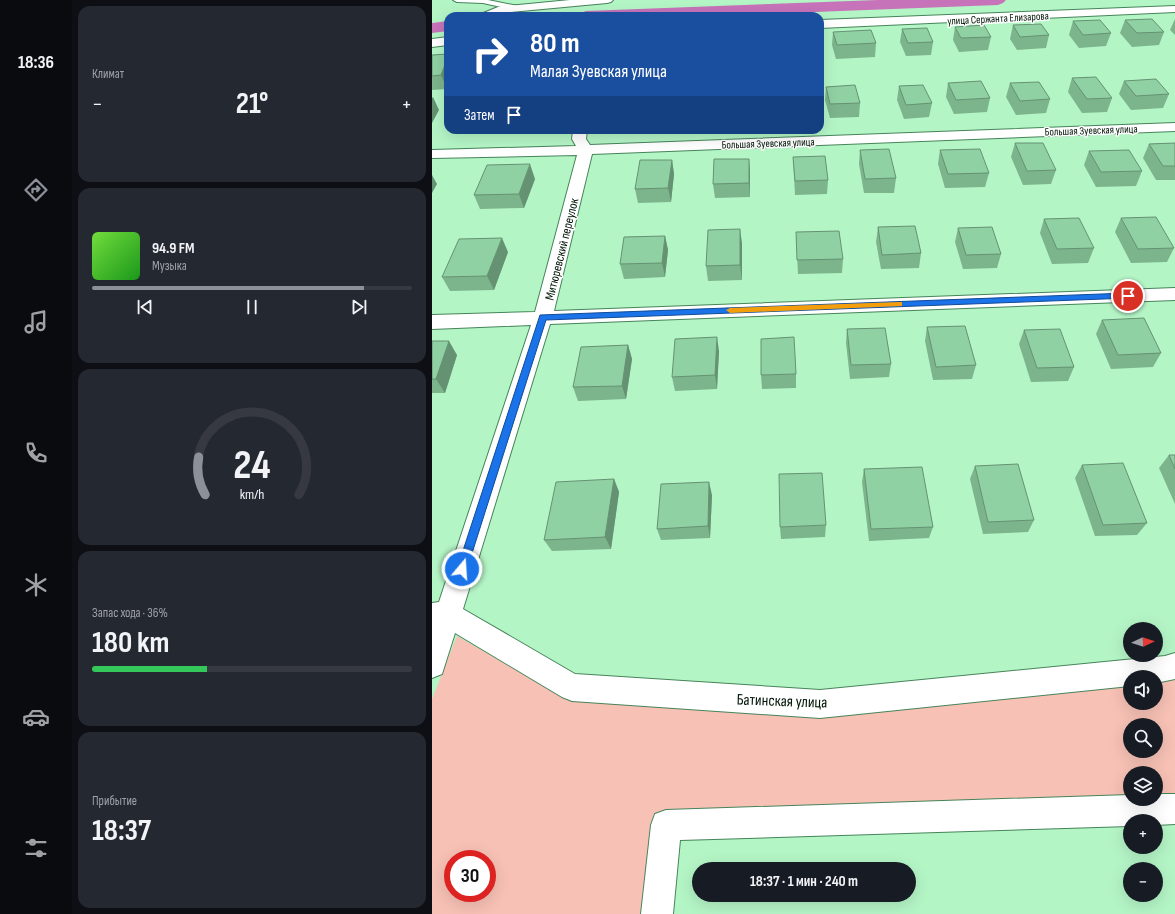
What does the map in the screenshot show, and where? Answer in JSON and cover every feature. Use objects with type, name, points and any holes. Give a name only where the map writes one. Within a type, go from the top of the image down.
[{"type":"street","points":[[494,12],[515,8],[607,0]]},
{"type":"street","name":"улица Сержанта Елизарова","points":[[824,24],[1175,9]]},
{"type":"street","points":[[432,43],[444,42]]},
{"type":"street","name":"Большая Зуевская улица","points":[[432,154],[586,150],[1175,127]]},
{"type":"street","points":[[580,134],[579,139],[586,150]]},
{"type":"street","name":"Митюревский переулок","points":[[432,665],[440,614],[543,317],[586,150]]},
{"type":"street","points":[[432,322],[1175,294]]},
{"type":"street","name":"Батинская улица","points":[[440,614],[572,688],[820,704],[1165,669],[1175,666]]},
{"type":"street","points":[[657,914],[666,825],[1175,809]]},
{"type":"lane","points":[[457,0],[483,1],[515,8]]},
{"type":"shaded area","points":[[457,636],[567,699],[826,716],[1123,684],[1123,710],[1163,710],[1163,679],[1175,676],[1175,796],[1163,797],[1163,766],[1123,766],[1123,797],[662,812],[650,914],[432,914],[432,699]]},
{"type":"building","points":[[1152,19],[1164,32],[1137,33],[1125,20]]},
{"type":"building","points":[[1100,20],[1111,33],[1083,35],[1073,21]]},
{"type":"building","points":[[1041,24],[1049,35],[1020,37],[1013,25]]},
{"type":"building","points":[[984,25],[991,37],[961,38],[955,27]]},
{"type":"building","points":[[927,28],[933,42],[908,43],[902,29]]},
{"type":"building","points":[[871,30],[876,43],[837,45],[833,32]]},
{"type":"building","points":[[444,54],[444,67],[441,75],[432,76],[432,55]]},
{"type":"building","points":[[1096,77],[1112,98],[1087,99],[1072,78]]},
{"type":"building","points":[[1156,79],[1169,94],[1136,96],[1124,81]]},
{"type":"building","points":[[981,81],[990,98],[956,100],[948,83]]},
{"type":"building","points":[[1039,82],[1050,99],[1020,101],[1010,83]]},
{"type":"building","points":[[855,85],[860,103],[830,104],[826,87]]},
{"type":"building","points":[[923,85],[932,103],[906,105],[899,86]]},
{"type":"building","points":[[1015,143],[1043,143],[1056,170],[1027,171]]},
{"type":"building","points":[[1175,143],[1175,166],[1163,166],[1149,144]]},
{"type":"building","points":[[889,149],[896,178],[865,179],[860,150]]},
{"type":"building","points":[[980,149],[989,173],[948,174],[940,150]]},
{"type":"building","points":[[1129,150],[1142,171],[1101,172],[1089,151]]},
{"type":"building","points":[[825,156],[828,180],[795,181],[793,157]]},
{"type":"building","points":[[714,159],[749,159],[749,183],[713,184]]},
{"type":"building","points":[[640,160],[672,160],[668,188],[635,189]]},
{"type":"building","points":[[530,164],[519,194],[474,195],[487,165]]},
{"type":"building","points":[[1156,217],[1174,248],[1138,249],[1121,218]]},
{"type":"building","points":[[1079,218],[1094,248],[1057,249],[1044,219]]},
{"type":"building","points":[[915,226],[921,253],[882,255],[878,227]]},
{"type":"building","points":[[992,227],[1001,254],[966,255],[958,228]]},
{"type":"building","points":[[740,229],[740,265],[706,266],[708,230]]},
{"type":"building","points":[[839,231],[843,259],[797,260],[796,232]]},
{"type":"building","points":[[665,236],[662,263],[620,264],[624,237]]},
{"type":"building","points":[[502,238],[487,276],[442,277],[459,239]]},
{"type":"building","points":[[1144,318],[1161,353],[1118,355],[1102,320]]},
{"type":"building","points":[[965,326],[976,365],[936,367],[927,327]]},
{"type":"building","points":[[885,328],[891,364],[851,365],[847,329]]},
{"type":"building","points":[[1060,329],[1074,367],[1037,368],[1024,330]]},
{"type":"building","points":[[717,337],[715,375],[672,377],[675,339]]},
{"type":"building","points":[[794,337],[796,374],[761,375],[761,339]]},
{"type":"building","points":[[432,341],[449,341],[436,379],[432,379]]},
{"type":"building","points":[[628,345],[622,386],[573,387],[581,347]]},
{"type":"building","points":[[1169,455],[1175,455],[1175,469]]},
{"type":"building","points":[[1123,463],[1147,523],[1103,525],[1082,465]]},
{"type":"building","points":[[1018,464],[1034,520],[988,522],[975,466]]},
{"type":"building","points":[[922,467],[933,527],[871,529],[864,469]]},
{"type":"building","points":[[822,473],[826,525],[780,527],[779,474]]},
{"type":"building","points":[[614,479],[605,537],[544,540],[556,482]]},
{"type":"building","points":[[709,482],[708,526],[657,529],[661,484]]},
{"type":"waterway","points":[[689,12],[998,0]]},
{"type":"waterway","points":[[432,28],[444,26]]},
{"type":"slow traffic","points":[[730,310],[900,304]]},
{"type":"route","points":[[462,569],[543,317],[1128,296]]}]
